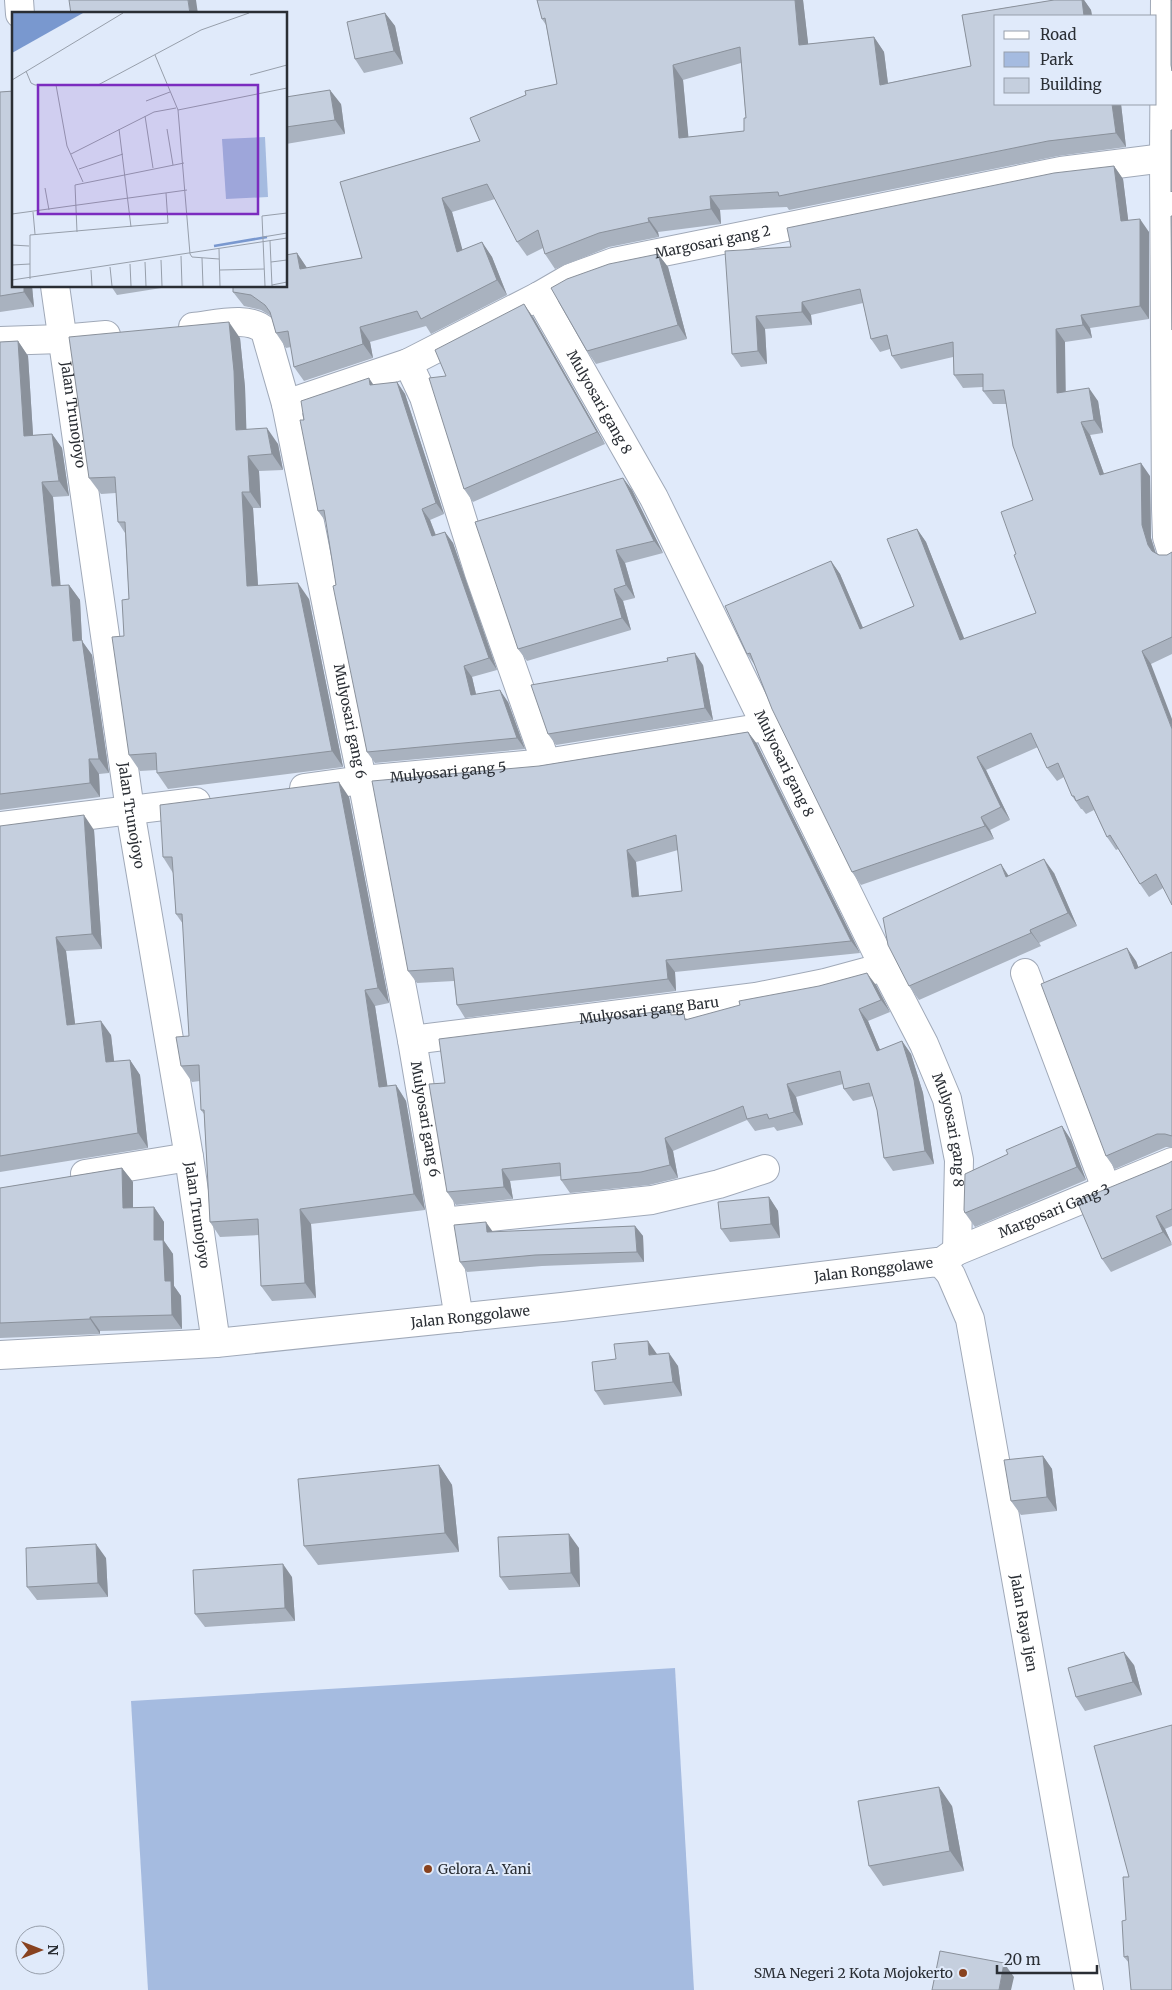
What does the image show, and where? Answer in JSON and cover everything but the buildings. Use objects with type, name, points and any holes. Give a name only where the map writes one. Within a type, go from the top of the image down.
[{"type":"street","points":[[1166,0],[1164,158],[1166,509],[1167,537],[1172,553]]},
{"type":"street","name":"Margosari gang 2","points":[[286,404],[408,363],[539,296],[570,278],[614,262],[1061,171],[1164,158]]},
{"type":"street","name":"Jalan Trunojoyo","points":[[55,288],[61,339],[130,810],[189,1157],[216,1343]]},
{"type":"street","name":"Mulyosari gang 8","points":[[539,296],[654,498],[765,727],[924,1044],[947,1099],[959,1160],[948,1257]]},
{"type":"street","name":"Mulyosari gang 6","points":[[166,329],[243,322],[260,326],[265,332],[286,404],[362,780],[412,1040],[459,1318]]},
{"type":"street","points":[[0,341],[61,339],[128,333]]},
{"type":"street","points":[[408,363],[424,397],[479,573],[546,763]]},
{"type":"street","name":"Mulyosari gang 5","points":[[275,792],[362,780],[546,763],[765,727]]},
{"type":"street","points":[[0,826],[217,799]]},
{"type":"street","name":"Mulyosari gang Baru","points":[[412,1040],[756,996],[825,983],[884,967]]},
{"type":"street","points":[[1025,973],[1106,1188]]},
{"type":"street","points":[[57,1179],[189,1157]]},
{"type":"street","name":"Margosari Gang 3","points":[[948,1257],[1106,1188],[1172,1162]]},
{"type":"street","points":[[443,1222],[652,1200],[719,1184],[765,1169]]},
{"type":"street","name":"Jalan Ronggolawe","points":[[0,1356],[216,1343],[459,1318],[937,1262],[948,1257]]},
{"type":"street","name":"Jalan Raya Ijen","points":[[948,1257],[947,1268],[970,1319],[1089,1990]]},
{"type":"green space","points":[[675,1668],[694,1990],[148,1990],[131,1701]]},
{"type":"place","name":"Gelora A. Yani","points":[[428,1869]]},
{"type":"place","name":"SMA Negeri 2 Kota Mojokerto","points":[[963,1973]]}]
